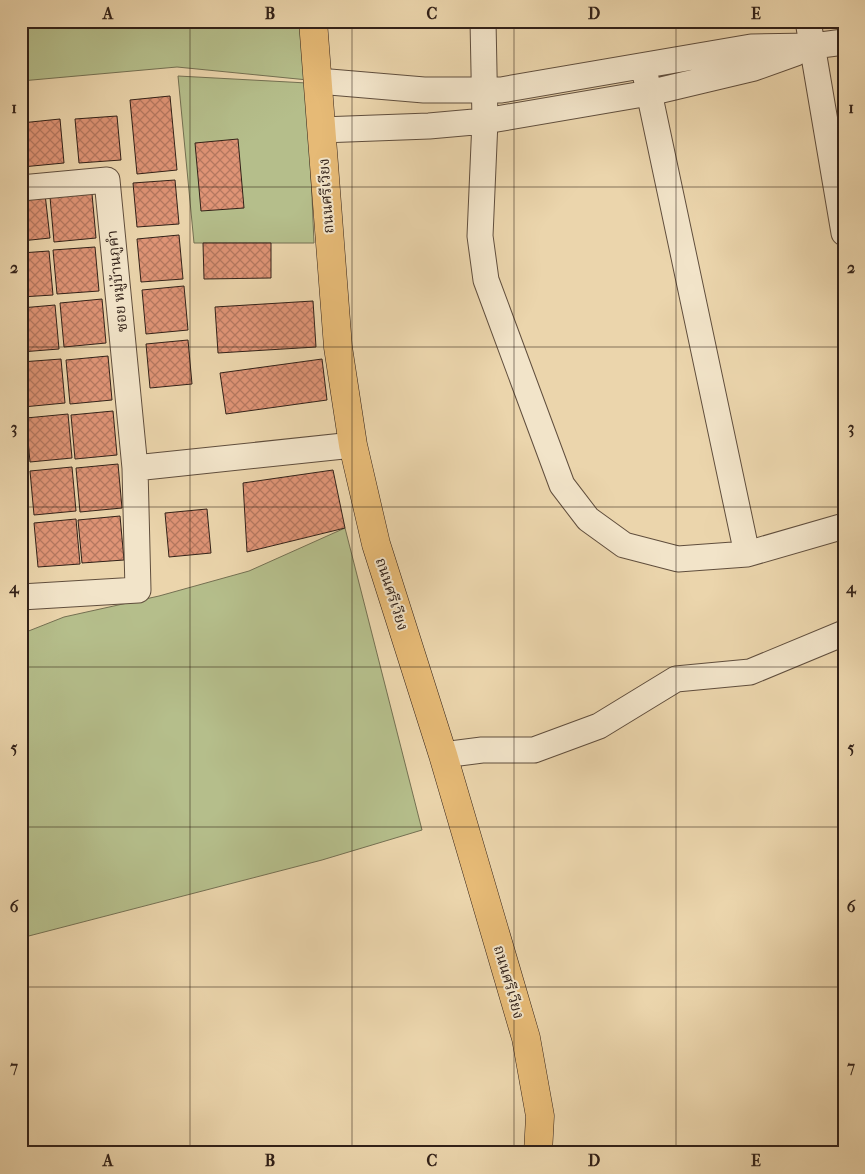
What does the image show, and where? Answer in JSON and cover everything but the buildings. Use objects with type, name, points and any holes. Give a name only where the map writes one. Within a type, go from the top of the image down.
[{"type":"main road","name":"ถนนศรีเวียง","points":[[313,21],[338,347],[353,445],[376,544],[443,755],[526,1038],[540,1116],[538,1153]]},
{"type":"street","points":[[483,21],[485,122],[480,236],[486,280],[562,486],[588,519],[624,545],[678,559],[747,554],[844,526]]},
{"type":"street","points":[[808,21],[842,216]]},
{"type":"street","points":[[318,81],[424,90],[501,90],[751,47],[813,46],[844,42]]},
{"type":"street","points":[[322,130],[485,122],[649,93],[754,68],[813,46]]},
{"type":"street","points":[[643,65],[747,554]]},
{"type":"street","name":"ซอย หมู่บ้านภูคำ","points":[[21,188],[107,180],[136,468],[138,590],[21,597]]},
{"type":"street","points":[[136,468],[353,445]]},
{"type":"street","points":[[443,755],[482,750],[534,750],[599,726],[676,679],[750,672],[844,633]]},
{"type":"green space","points":[[21,21],[313,21],[318,81],[177,67],[21,81]]},
{"type":"green space","points":[[178,76],[307,83],[314,243],[194,243]]},
{"type":"green space","points":[[345,528],[422,830],[322,860],[21,938],[21,634],[64,617],[159,596],[249,571]]}]
